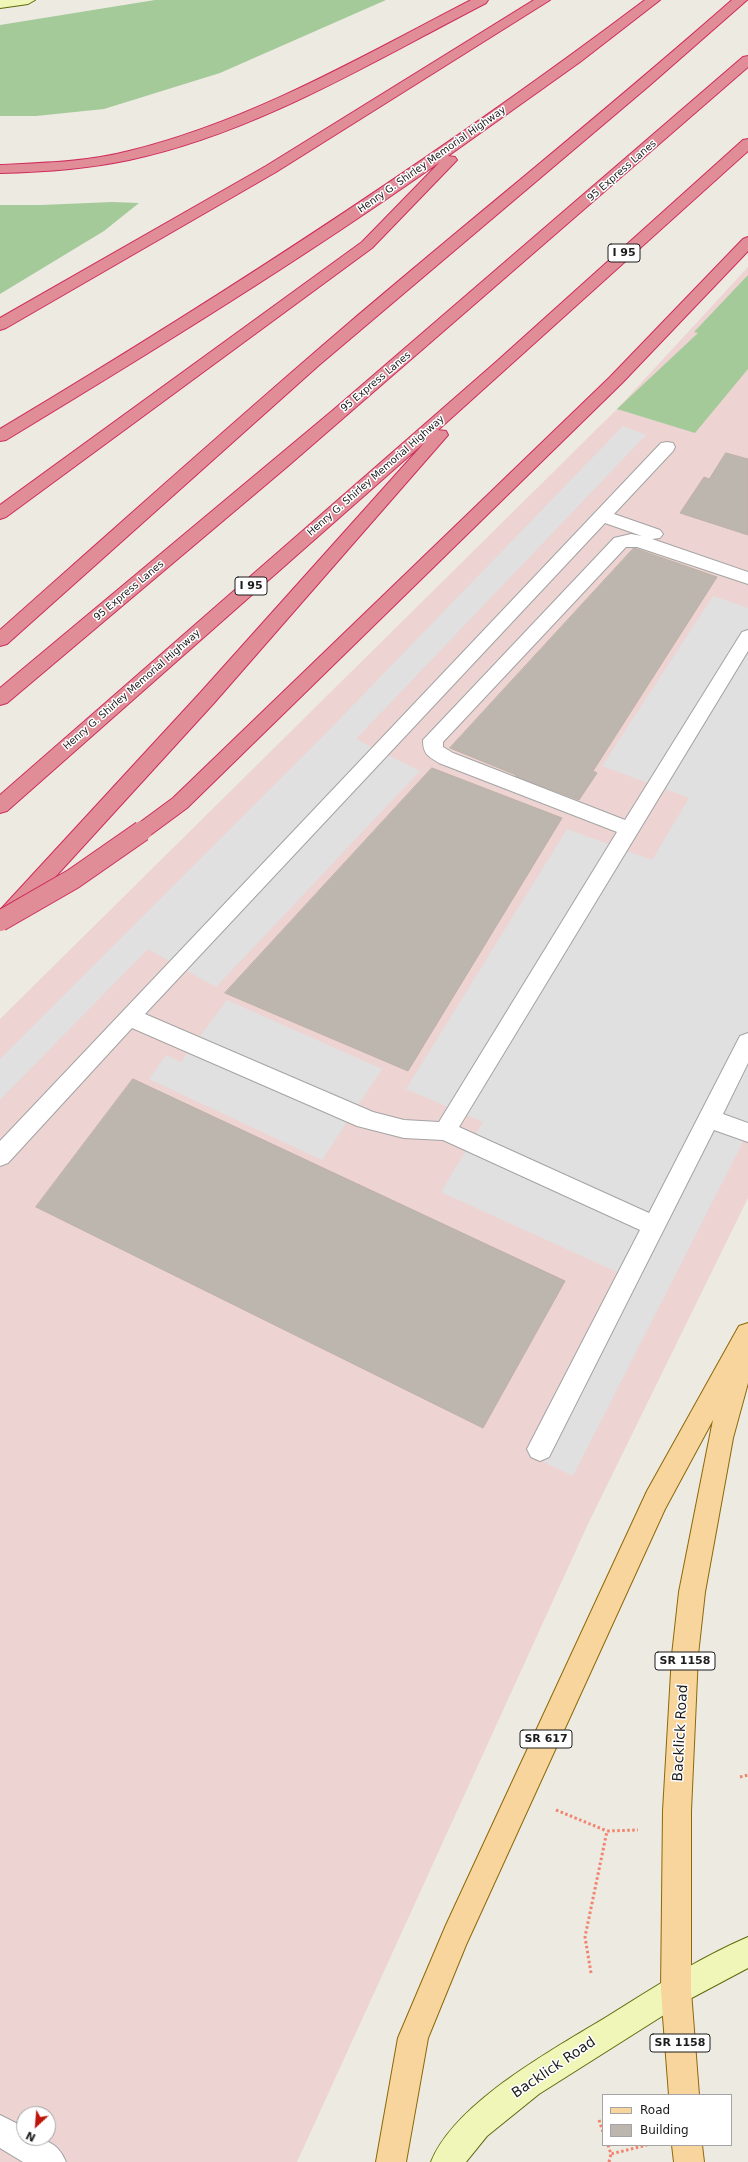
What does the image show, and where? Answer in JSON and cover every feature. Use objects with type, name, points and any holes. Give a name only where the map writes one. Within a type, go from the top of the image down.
[{"type":"highway","points":[[0,169],[83,164],[125,156],[208,132],[255,113],[325,80],[481,0]]},
{"type":"highway","points":[[0,325],[271,170],[543,0]]},
{"type":"highway","name":"Henry G. Shirley Memorial Highway","points":[[0,436],[269,270],[482,128],[653,0]]},
{"type":"highway","points":[[0,640],[353,328],[594,127],[740,0]]},
{"type":"highway","name":"95 Express Lanes","points":[[0,698],[100,616],[638,159],[748,60]]},
{"type":"highway","points":[[0,513],[367,245],[482,128]]},
{"type":"highway","name":"Henry G. Shirley Memorial Highway","points":[[0,806],[502,365],[748,143]]},
{"type":"highway","points":[[0,923],[40,901],[96,865],[180,803],[610,386],[748,242]]},
{"type":"highway","points":[[0,923],[207,698],[502,365]]},
{"type":"main road","points":[[0,4],[28,0]]},
{"type":"main road","name":"SR 617","points":[[391,2162],[413,2038],[456,1935],[656,1500],[748,1334]]},
{"type":"main road","name":"Backlick Road","points":[[676,1991],[677,1811],[685,1655],[692,1592],[721,1438],[748,1338]]},
{"type":"main road","name":"Backlick Road","points":[[446,2162],[476,2125],[528,2083],[676,1991],[748,1952]]},
{"type":"main road","name":"SR 1158","points":[[676,1991],[684,2094]]},
{"type":"main road","points":[[687,2146],[690,2162]]},
{"type":"lane","points":[[0,1156],[129,1017],[667,447]]},
{"type":"lane","points":[[602,516],[748,567]]},
{"type":"lane","points":[[629,829],[446,758],[433,750],[433,740],[620,542],[631,540],[639,541],[748,578]]},
{"type":"lane","points":[[445,1131],[748,636]]},
{"type":"lane","points":[[129,1017],[371,1121],[395,1129],[425,1132],[445,1131],[654,1226]]},
{"type":"lane","points":[[540,1449],[748,1042]]},
{"type":"lane","points":[[709,1118],[748,1133]]},
{"type":"lane","points":[[0,2130],[51,2162]]},
{"type":"path","points":[[740,1778],[748,1775]]},
{"type":"path","points":[[555,1810],[607,1831],[643,1829]]},
{"type":"path","points":[[591,1973],[585,1937],[607,1831]]},
{"type":"path","points":[[599,2120],[602,2129]]},
{"type":"path","points":[[608,2146],[611,2154],[609,2162]]},
{"type":"path","points":[[611,2154],[643,2146]]},
{"type":"shaded area","points":[[748,267],[748,1198],[588,1524],[297,2162],[0,2162],[0,1019],[617,409]]},
{"type":"shaded area","points":[[623,426],[646,435],[356,739],[420,771],[216,987],[148,949],[0,1100],[0,1059],[332,727]]},
{"type":"shaded area","points":[[713,596],[748,608],[748,1132],[573,1476],[544,1462],[637,1281],[441,1192],[483,1122],[406,1089],[567,829],[652,860],[689,798],[602,766]]},
{"type":"shaded area","points":[[227,1000],[382,1069],[322,1160],[149,1079],[166,1055],[181,1062]]},
{"type":"green space","points":[[155,0],[386,0],[220,73],[104,109],[36,116],[0,116],[0,25]]},
{"type":"green space","points":[[112,202],[139,203],[104,231],[0,294],[0,205]]},
{"type":"green space","points":[[748,275],[748,369],[695,433],[617,409],[698,333],[694,332]]},
{"type":"building","points":[[726,453],[748,459],[748,535],[680,513],[704,477],[709,479]]},
{"type":"building","points":[[634,548],[717,577],[593,771],[597,773],[579,800],[515,776],[516,775],[450,748]]},
{"type":"building","points":[[432,768],[562,818],[408,1071],[225,993]]},
{"type":"building","points":[[133,1079],[565,1281],[483,1428],[36,1207]]}]
